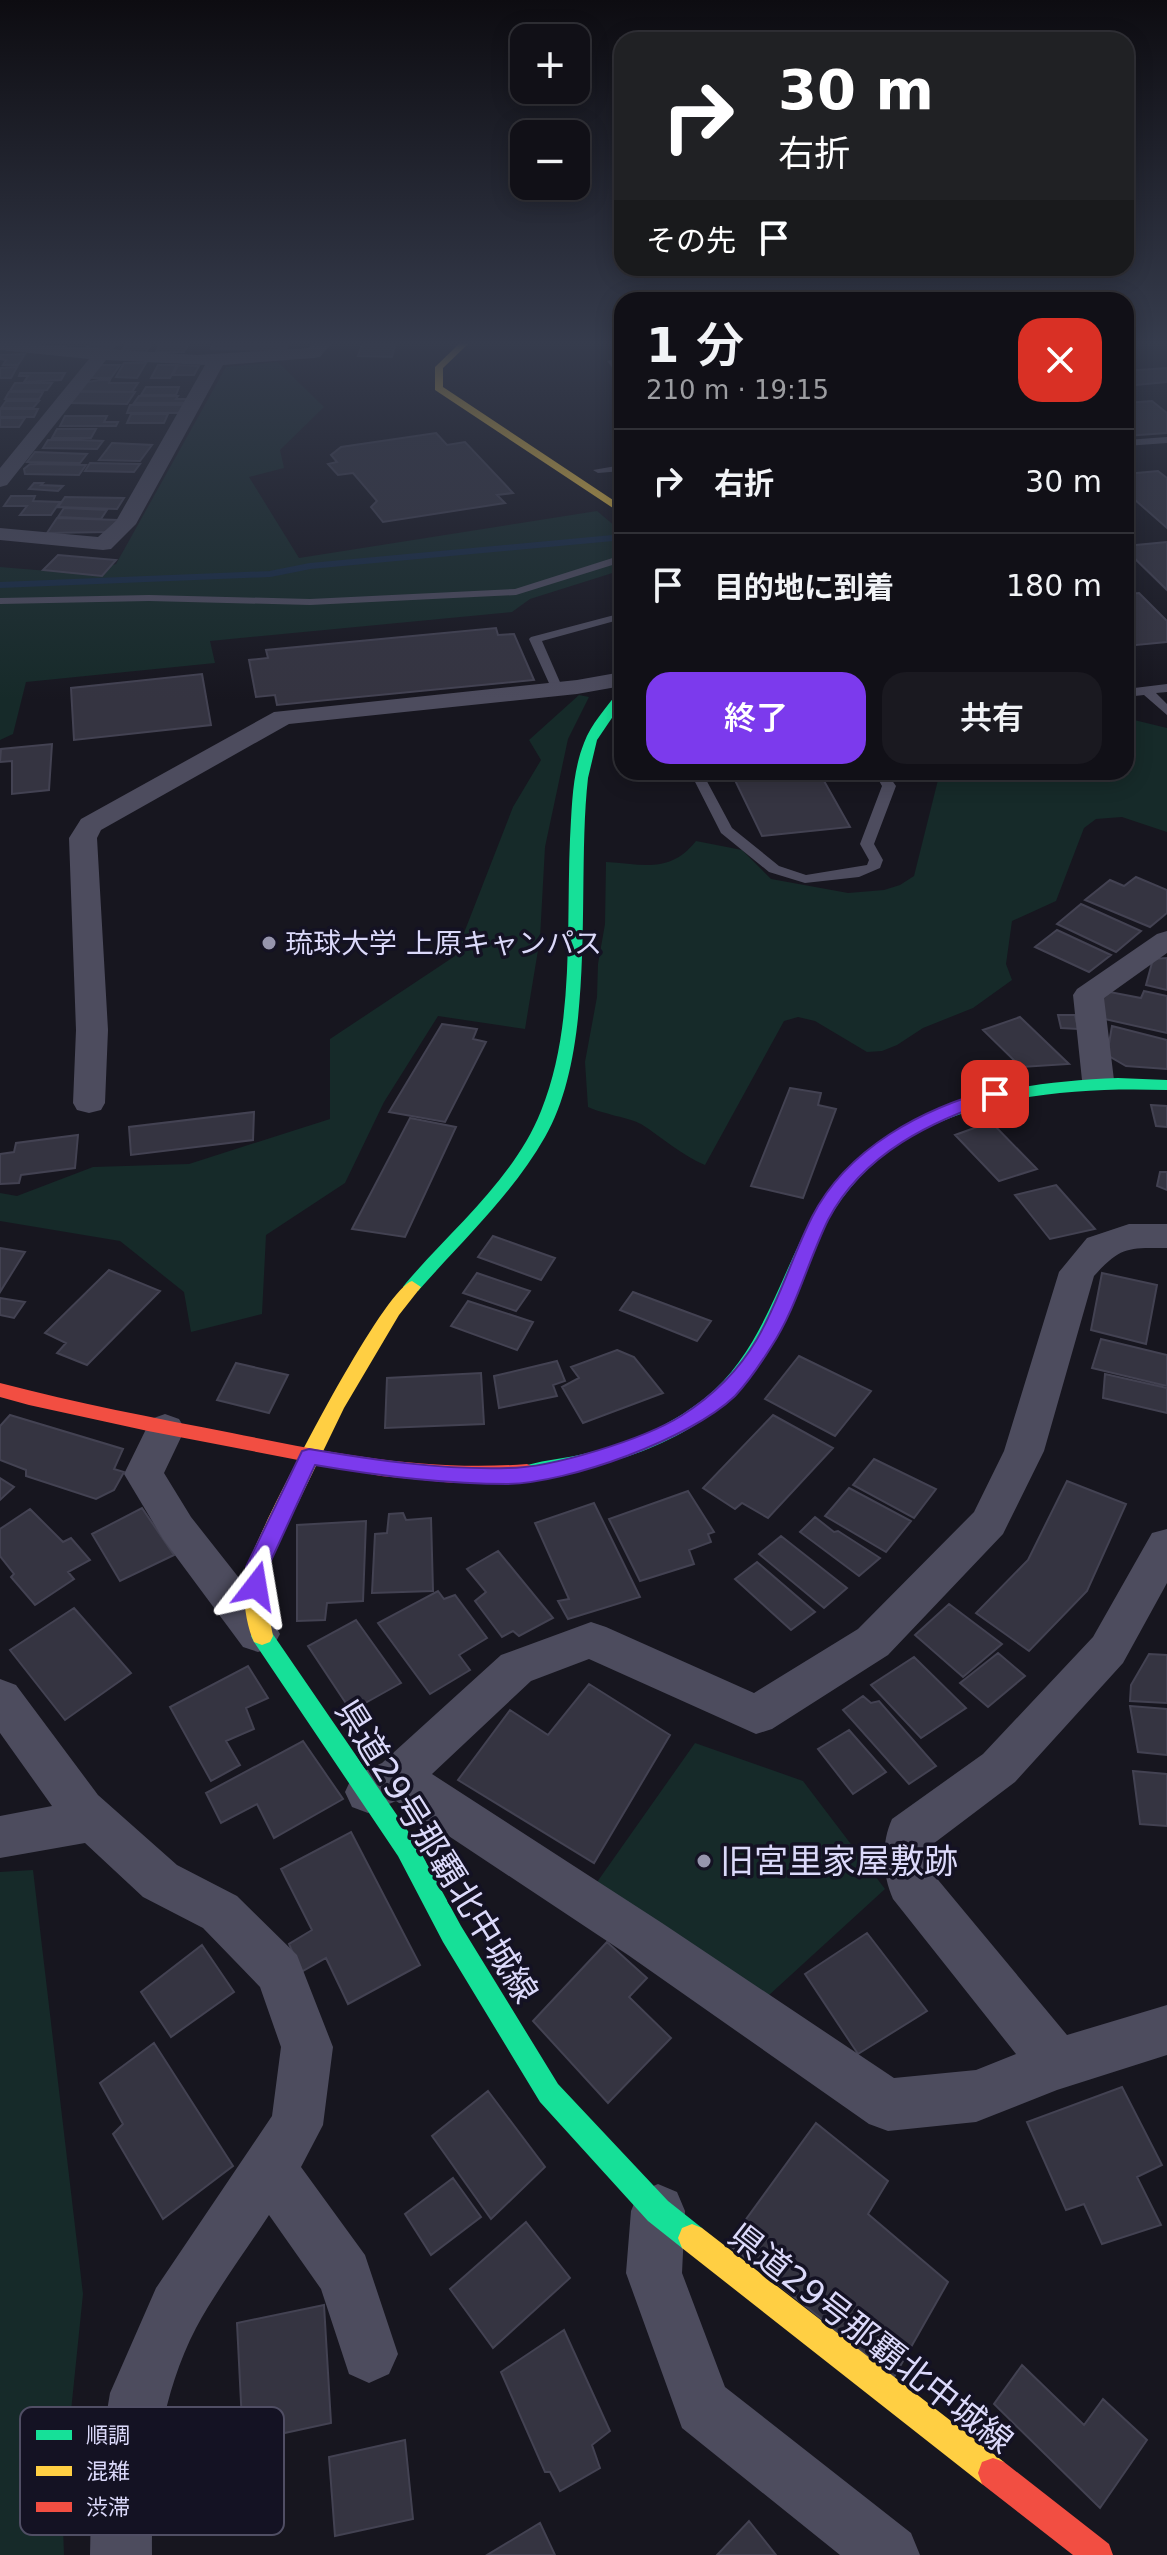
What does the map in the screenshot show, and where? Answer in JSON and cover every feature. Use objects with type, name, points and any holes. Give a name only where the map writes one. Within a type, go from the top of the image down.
[{"type":"main road","points":[[548,461],[614,506]]},
{"type":"main road","name":"県道29号那覇北中城線","points":[[614,707],[591,740],[580,791],[568,1021],[562,1068],[549,1112],[510,1180],[449,1242],[393,1310],[335,1406],[257,1567],[256,1605],[262,1639],[383,1785],[406,1848],[452,1934],[549,2093],[658,2211],[1098,2555]]},
{"type":"main road","points":[[0,1390],[165,1429],[407,1472],[511,1476],[593,1461],[686,1422],[729,1390],[765,1342],[822,1216],[856,1171],[899,1134],[947,1110],[995,1094],[1098,1080],[1167,1085]]},
{"type":"street","points":[[0,481],[16,461]]},
{"type":"street","points":[[0,534],[103,544],[125,524],[160,461]]},
{"type":"street","points":[[89,1103],[92,1030],[83,838],[91,825],[283,717],[557,689],[614,680]]},
{"type":"street","points":[[1098,1080],[1088,995],[1167,940]]},
{"type":"street","points":[[1167,1236],[1129,1236],[1100,1247],[1077,1272],[1024,1451],[989,1523],[873,1642],[756,1715],[591,1640],[516,1668],[383,1785],[645,1939],[888,2105],[976,2096],[1057,2064],[1167,2030]]},
{"type":"street","points":[[165,1429],[144,1474],[177,1528],[262,1639]]},
{"type":"street","points":[[1057,2064],[910,1883],[909,1834],[999,1768],[1108,1650],[1167,1545]]},
{"type":"street","points":[[0,1698],[82,1810],[160,1881],[220,1912],[279,1972],[307,2047],[297,2125],[176,2308],[139,2393],[137,2407]]},
{"type":"street","points":[[0,1837],[93,1820]]},
{"type":"street","points":[[269,2168],[345,2275],[369,2354]]},
{"type":"street","points":[[658,2211],[654,2273],[703,2407],[889,2555]]},
{"type":"lane","points":[[598,470],[614,469]]},
{"type":"lane","points":[[0,601],[149,598],[310,602],[516,592],[614,561]]},
{"type":"lane","points":[[557,689],[535,639],[614,618]]},
{"type":"lane","points":[[1134,692],[1167,688]]},
{"type":"lane","points":[[1147,691],[1167,711]]},
{"type":"lane","points":[[700,780],[726,830],[774,869],[805,879],[859,873],[873,868],[876,860],[867,844],[889,786],[885,780]]},
{"type":"green space","points":[[173,461],[282,461],[284,468],[249,477],[299,558],[597,511],[614,525],[614,573],[530,599],[512,612],[210,641],[215,663],[26,682],[13,734],[0,740],[0,567],[85,574],[116,564]]},
{"type":"green space","points":[[579,695],[589,697],[568,739],[545,847],[540,938],[525,1029],[438,1016],[384,1102],[345,1183],[266,1235],[262,1314],[191,1332],[184,1292],[120,1241],[0,1221],[0,1193],[17,1196],[93,1167],[189,1164],[330,1119],[330,1039],[455,956],[513,807],[541,760],[529,740]]},
{"type":"green space","name":"琉球大学 上原キャンパス","points":[[1134,720],[1167,728],[1167,832],[1122,817],[1096,819],[1084,828],[1056,901],[1012,921],[1006,964],[1012,980],[973,1008],[923,1028],[882,1051],[867,1052],[815,1021],[798,1017],[784,1021],[705,1165],[641,1124],[588,1107],[585,1062],[597,997],[598,964],[605,924],[606,862],[666,863],[696,841],[742,850],[771,879],[848,893],[884,890],[914,876],[938,780],[1134,780]]},
{"type":"green space","points":[[695,1743],[803,1781],[885,1889],[768,1996],[595,1885]]},
{"type":"green space","points":[[33,1870],[83,2294],[71,2407],[20,2407],[20,2535],[63,2535],[64,2555],[0,2555],[0,1872]]},
{"type":"building","points":[[28,461],[81,461],[80,463]]},
{"type":"building","points":[[483,461],[513,493],[497,495],[505,503],[383,522],[371,507],[377,501],[353,473],[338,475],[328,464]]},
{"type":"building","points":[[90,463],[140,464],[134,472],[85,471]]},
{"type":"building","points":[[30,464],[86,465],[79,475],[25,474],[24,469]]},
{"type":"building","points":[[1158,471],[1167,478],[1167,528],[1134,499],[1134,473]]},
{"type":"building","points":[[34,483],[63,486],[58,491],[29,489]]},
{"type":"building","points":[[11,496],[35,496],[33,501],[60,502],[51,515],[20,515],[27,506],[4,506]]},
{"type":"building","points":[[65,497],[124,498],[117,509],[58,507]]},
{"type":"building","points":[[64,508],[107,510],[101,519],[58,517]]},
{"type":"building","points":[[57,518],[117,520],[108,532],[47,533]]},
{"type":"building","points":[[1167,542],[1167,590],[1134,558],[1134,545]]},
{"type":"building","points":[[58,555],[116,560],[102,576],[43,570]]},
{"type":"building","points":[[1134,593],[1139,593],[1167,621],[1167,642],[1134,645]]},
{"type":"building","points":[[496,628],[498,635],[514,634],[534,680],[277,705],[275,695],[256,697],[249,660],[268,658],[266,650]]},
{"type":"building","points":[[202,674],[211,725],[74,740],[71,688]]},
{"type":"building","points":[[52,744],[49,790],[12,794],[12,761],[0,762],[1,749]]},
{"type":"building","points":[[735,780],[824,780],[850,827],[762,836]]},
{"type":"building","points":[[1136,877],[1167,890],[1167,913],[1150,927],[1085,900],[1110,880],[1124,886]]},
{"type":"building","points":[[1081,904],[1141,931],[1116,952],[1057,924]]},
{"type":"building","points":[[1057,930],[1111,955],[1089,972],[1035,947]]},
{"type":"building","points":[[1167,958],[1167,990],[1146,985],[1153,959]]},
{"type":"building","points":[[1144,991],[1167,996],[1167,1033],[1100,1018],[1101,999],[1110,992],[1141,998]]},
{"type":"building","points":[[1058,1015],[1075,1015],[1078,1029],[1061,1028]]},
{"type":"building","points":[[1020,1017],[1069,1064],[1021,1067],[983,1030]]},
{"type":"building","points":[[442,1024],[477,1029],[473,1039],[486,1042],[445,1122],[389,1112]]},
{"type":"building","points":[[1112,1026],[1167,1040],[1167,1069],[1126,1066],[1107,1055]]},
{"type":"building","points":[[790,1088],[821,1093],[818,1105],[836,1109],[803,1198],[751,1186]]},
{"type":"building","points":[[1151,1105],[1167,1106],[1167,1127],[1156,1126]]},
{"type":"building","points":[[254,1112],[253,1140],[131,1155],[129,1127]]},
{"type":"building","points":[[410,1118],[456,1127],[405,1237],[352,1229]]},
{"type":"building","points":[[991,1122],[1037,1169],[999,1181],[955,1135]]},
{"type":"building","points":[[78,1135],[75,1168],[21,1175],[19,1183],[0,1184],[0,1154],[14,1152],[16,1143]]},
{"type":"building","points":[[1160,1172],[1167,1172],[1167,1190],[1157,1186]]},
{"type":"building","points":[[1056,1185],[1095,1229],[1050,1239],[1015,1195]]},
{"type":"building","points":[[493,1236],[555,1258],[541,1280],[478,1257]]},
{"type":"building","points":[[0,1248],[25,1252],[0,1292]]},
{"type":"building","points":[[109,1270],[160,1291],[87,1365],[57,1353],[66,1343],[45,1333]]},
{"type":"building","points":[[477,1273],[530,1291],[516,1311],[463,1293]]},
{"type":"building","points":[[1102,1273],[1157,1285],[1146,1344],[1091,1330]]},
{"type":"building","points":[[633,1292],[711,1321],[697,1341],[620,1310]]},
{"type":"building","points":[[0,1298],[25,1302],[14,1318],[0,1315]]},
{"type":"building","points":[[468,1301],[533,1322],[517,1350],[451,1326]]},
{"type":"building","points":[[1101,1339],[1167,1355],[1167,1386],[1092,1368]]},
{"type":"building","points":[[617,1350],[634,1357],[663,1393],[583,1423],[562,1387],[579,1378],[571,1367]]},
{"type":"building","points":[[799,1356],[871,1391],[835,1436],[765,1399]]},
{"type":"building","points":[[557,1361],[565,1381],[553,1385],[557,1396],[499,1408],[494,1376]]},
{"type":"building","points":[[236,1363],[288,1375],[269,1413],[217,1400]]},
{"type":"building","points":[[481,1373],[484,1424],[385,1428],[387,1378]]},
{"type":"building","points":[[1105,1374],[1167,1388],[1167,1413],[1103,1398]]},
{"type":"building","points":[[10,1415],[123,1449],[114,1469],[124,1472],[114,1490],[96,1499],[26,1476],[26,1470],[0,1460],[0,1426]]},
{"type":"building","points":[[773,1415],[833,1448],[768,1518],[742,1503],[735,1509],[703,1488]]},
{"type":"building","points":[[874,1459],[936,1489],[914,1518],[853,1485]]},
{"type":"building","points":[[0,1478],[14,1487],[0,1500]]},
{"type":"building","points":[[1067,1481],[1126,1504],[1087,1591],[1029,1651],[976,1613],[1028,1560]]},
{"type":"building","points":[[849,1488],[911,1521],[886,1552],[825,1516]]},
{"type":"building","points":[[688,1491],[714,1532],[708,1534],[711,1542],[689,1550],[694,1564],[640,1581],[609,1519]]},
{"type":"building","points":[[594,1503],[640,1597],[568,1619],[558,1601],[569,1599],[535,1523]]},
{"type":"building","points":[[142,1508],[174,1555],[120,1581],[92,1534]]},
{"type":"building","points":[[30,1509],[63,1542],[71,1538],[90,1560],[68,1572],[74,1579],[35,1605],[11,1577],[14,1574],[0,1556],[0,1529]]},
{"type":"building","points":[[403,1513],[406,1520],[431,1518],[433,1591],[372,1593],[375,1534],[387,1533],[389,1514]]},
{"type":"building","points":[[815,1517],[834,1532],[838,1531],[880,1558],[859,1576],[800,1532]]},
{"type":"building","points":[[366,1521],[363,1601],[327,1603],[325,1620],[297,1621],[297,1525]]},
{"type":"building","points":[[781,1536],[847,1588],[824,1608],[759,1554]]},
{"type":"building","points":[[498,1551],[553,1618],[519,1636],[513,1631],[502,1637],[475,1601],[486,1592],[467,1569]]},
{"type":"building","points":[[757,1562],[815,1612],[791,1630],[735,1579]]},
{"type":"building","points":[[438,1591],[444,1599],[455,1595],[487,1638],[459,1655],[470,1670],[430,1694],[378,1623]]},
{"type":"building","points":[[949,1604],[1002,1644],[963,1677],[915,1635]]},
{"type":"building","points":[[74,1608],[131,1673],[65,1720],[10,1650]]},
{"type":"building","points":[[356,1620],[401,1683],[351,1711],[308,1646]]},
{"type":"building","points":[[998,1653],[1025,1676],[988,1707],[960,1683]]},
{"type":"building","points":[[1149,1654],[1167,1655],[1167,1703],[1130,1701],[1131,1685]]},
{"type":"building","points":[[914,1657],[966,1708],[921,1738],[871,1685]]},
{"type":"building","points":[[248,1666],[268,1698],[246,1708],[254,1729],[226,1741],[240,1765],[211,1781],[170,1707]]},
{"type":"building","points":[[589,1684],[670,1735],[594,1863],[458,1780],[510,1710],[548,1735]]},
{"type":"building","points":[[863,1696],[871,1703],[879,1701],[936,1766],[909,1784],[843,1710]]},
{"type":"building","points":[[1130,1706],[1167,1709],[1167,1755],[1138,1752]]},
{"type":"building","points":[[849,1730],[886,1772],[853,1794],[818,1749]]},
{"type":"building","points":[[303,1741],[343,1799],[274,1838],[257,1804],[221,1823],[206,1793]]},
{"type":"building","points":[[1133,1771],[1167,1774],[1167,1826],[1140,1824]]},
{"type":"building","points":[[351,1832],[420,1965],[348,2004],[326,1958],[301,1972],[289,1944],[312,1930],[281,1869]]},
{"type":"building","points":[[867,1933],[927,2011],[858,2054],[805,1974]]},
{"type":"building","points":[[607,1942],[647,1978],[629,1997],[671,2038],[608,2103],[533,2021]]},
{"type":"building","points":[[202,1945],[234,1992],[171,2037],[141,1992]]},
{"type":"building","points":[[154,2043],[233,2166],[163,2219],[113,2134],[123,2124],[100,2083]]},
{"type":"building","points":[[1122,2087],[1162,2165],[1137,2177],[1161,2225],[1102,2244],[1084,2204],[1066,2210],[1027,2122]]},
{"type":"building","points":[[488,2091],[545,2167],[491,2219],[432,2136]]},
{"type":"building","points":[[816,2123],[888,2181],[868,2214],[948,2282],[894,2377],[728,2244]]},
{"type":"building","points":[[453,2178],[481,2217],[431,2255],[405,2214]]},
{"type":"building","points":[[526,2222],[570,2278],[493,2348],[450,2289]]},
{"type":"building","points":[[324,2305],[331,2423],[284,2433],[284,2407],[241,2407],[237,2323]]},
{"type":"building","points":[[564,2330],[610,2431],[592,2445],[600,2468],[560,2491],[550,2472],[545,2472],[501,2372]]},
{"type":"building","points":[[1022,2365],[1084,2425],[1103,2399],[1147,2440],[1100,2508],[994,2404]]},
{"type":"building","points":[[405,2440],[413,2519],[335,2536],[329,2457]]},
{"type":"building","points":[[749,2521],[776,2555],[717,2555]]},
{"type":"building","points":[[540,2523],[555,2555],[487,2555]]},
{"type":"waterway","points":[[0,585],[270,574],[310,566],[613,538]]},
{"type":"traffic: fast","points":[[412,1287],[507,1181],[539,1134],[550,1110],[559,1080],[570,1013],[581,778],[594,734],[614,706]]},
{"type":"traffic: fast","points":[[527,1472],[584,1461],[639,1445],[690,1419],[713,1402],[734,1382],[761,1345],[819,1221],[848,1179],[884,1146],[926,1121],[971,1103],[1019,1092],[1069,1085],[1167,1085]]},
{"type":"traffic: fast","points":[[262,1636],[406,1848],[452,1934],[549,2093],[658,2211],[692,2238]]},
{"type":"traffic: slow","points":[[548,461],[614,506]]},
{"type":"traffic: slow","points":[[262,1636],[256,1605],[257,1567],[335,1406],[393,1310],[412,1287]]},
{"type":"traffic: slow","points":[[692,2238],[993,2473]]},
{"type":"traffic: jam","points":[[0,1390],[118,1418],[381,1469],[454,1475],[527,1472]]},
{"type":"traffic: jam","points":[[993,2473],[1098,2555]]},
{"type":"place","name":"琉球大学 上原キャンパス","points":[[269,943]]},
{"type":"place","name":"旧宮里家屋敷跡","points":[[704,1861]]},
{"type":"route","points":[[256,1586],[257,1567],[309,1457],[407,1472],[511,1476],[593,1461],[686,1422],[729,1390],[765,1342],[822,1216],[856,1171],[899,1134],[947,1110],[995,1094]]}]
